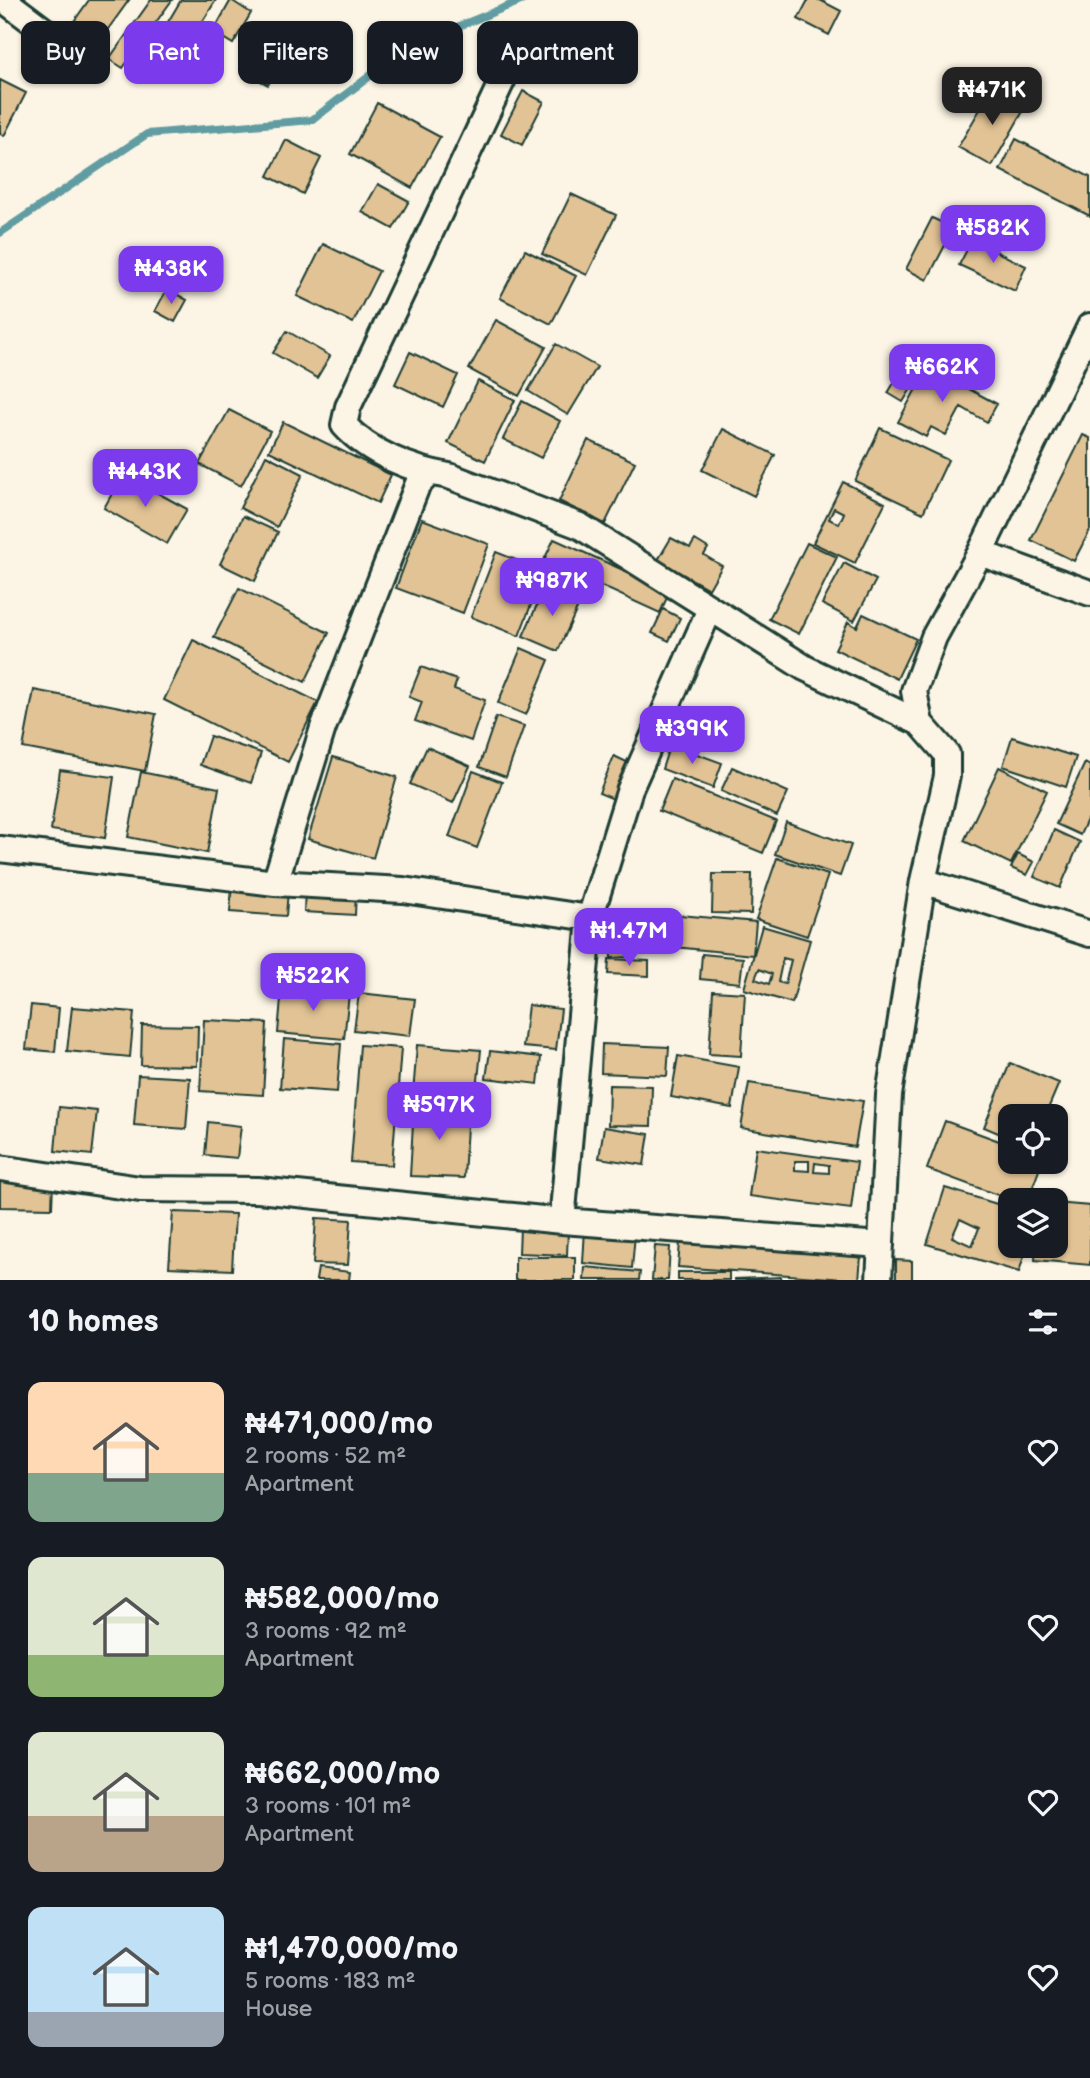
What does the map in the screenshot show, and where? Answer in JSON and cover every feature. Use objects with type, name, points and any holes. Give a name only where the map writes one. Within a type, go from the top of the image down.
[{"type":"street","points":[[4,0],[32,21]]},
{"type":"street","points":[[501,84],[348,407],[344,425],[360,443],[429,473],[449,476],[580,526],[805,668],[920,723],[947,754],[947,776],[923,881],[889,1095],[879,1280]]},
{"type":"street","points":[[920,723],[914,691],[934,637],[979,553],[1090,326]]},
{"type":"street","points":[[275,883],[323,728],[417,486],[429,473]]},
{"type":"street","points":[[979,553],[1090,593]]},
{"type":"street","points":[[562,1221],[590,918],[630,789],[710,608]]},
{"type":"street","points":[[0,849],[275,883],[403,890],[590,918]]},
{"type":"street","points":[[923,881],[1090,934]]},
{"type":"street","points":[[0,1168],[140,1189],[258,1190],[562,1221],[881,1245]]},
{"type":"building","points":[[89,0],[129,0],[110,26],[110,21],[74,21]]},
{"type":"building","points":[[151,0],[172,0],[157,21],[136,21]]},
{"type":"building","points":[[181,0],[216,0],[203,21],[169,21]]},
{"type":"building","points":[[231,0],[251,13],[246,21],[238,21],[238,35],[233,44],[224,39],[224,21],[219,21]]},
{"type":"building","points":[[808,0],[820,0],[841,11],[829,35],[798,19]]},
{"type":"building","points":[[124,38],[123,68],[110,58]]},
{"type":"building","points":[[0,80],[26,93],[4,136],[0,134]]},
{"type":"building","points":[[993,87],[1026,106],[992,166],[958,147]]},
{"type":"building","points":[[523,91],[544,102],[522,145],[501,134]]},
{"type":"building","points":[[377,103],[440,137],[412,188],[350,154]]},
{"type":"building","points":[[1016,139],[1090,177],[1090,216],[1000,170]]},
{"type":"building","points":[[286,140],[321,158],[303,194],[268,176]]},
{"type":"building","points":[[378,184],[409,201],[393,229],[362,212]]},
{"type":"building","points":[[571,194],[616,215],[587,275],[542,254]]},
{"type":"building","points":[[932,218],[954,228],[927,280],[906,269]]},
{"type":"building","points":[[972,240],[1026,266],[1015,291],[959,265]]},
{"type":"building","points":[[323,244],[379,271],[353,323],[297,296]]},
{"type":"building","points":[[525,250],[576,276],[551,324],[500,298]]},
{"type":"building","points":[[167,289],[187,300],[175,322],[155,311]]},
{"type":"building","points":[[496,320],[546,347],[519,396],[469,369]]},
{"type":"building","points":[[287,331],[330,356],[317,378],[273,353]]},
{"type":"building","points":[[556,344],[597,367],[568,415],[528,391]]},
{"type":"building","points":[[410,352],[458,375],[443,407],[395,384]]},
{"type":"building","points":[[909,358],[924,367],[903,402],[888,393]]},
{"type":"building","points":[[928,367],[997,404],[987,422],[961,407],[946,435],[931,427],[926,437],[898,422]]},
{"type":"building","points":[[478,381],[515,400],[485,461],[448,443]]},
{"type":"building","points":[[522,401],[560,421],[541,458],[503,439]]},
{"type":"building","points":[[229,410],[270,431],[241,486],[199,464]]},
{"type":"building","points":[[283,422],[391,475],[378,503],[269,451]]},
{"type":"building","points":[[880,428],[948,460],[923,513],[855,481]]},
{"type":"building","points":[[723,429],[775,455],[754,496],[702,470]]},
{"type":"building","points":[[1083,435],[1090,438],[1090,530],[1074,561],[1031,540]]},
{"type":"building","points":[[588,440],[635,462],[605,524],[559,501]]},
{"type":"building","points":[[266,455],[303,474],[277,527],[240,508]]},
{"type":"building","points":[[123,474],[187,509],[167,544],[104,508]]},
{"type":"building","points":[[843,482],[885,503],[855,563],[813,543]],"holes":[[[834,508],[844,513],[839,524],[829,519]]]},
{"type":"building","points":[[243,516],[278,532],[255,581],[220,564]]},
{"type":"building","points":[[422,519],[489,544],[463,613],[396,588]]},
{"type":"building","points":[[671,538],[690,548],[695,540],[708,548],[704,555],[722,566],[709,589],[658,560]]},
{"type":"building","points":[[554,539],[670,591],[660,613],[544,560]]},
{"type":"building","points":[[807,543],[837,557],[799,634],[769,619]]},
{"type":"building","points":[[496,552],[544,571],[519,636],[471,617]]},
{"type":"building","points":[[844,563],[876,580],[854,621],[822,604]]},
{"type":"building","points":[[546,585],[581,600],[558,651],[523,636]]},
{"type":"building","points":[[239,588],[329,633],[305,682],[214,637]]},
{"type":"building","points":[[663,609],[680,618],[669,641],[652,633]]},
{"type":"building","points":[[863,614],[916,639],[897,679],[835,649],[848,622],[857,627]]},
{"type":"building","points":[[193,640],[318,702],[288,762],[164,700]]},
{"type":"building","points":[[521,648],[549,660],[526,715],[498,703]]},
{"type":"building","points":[[421,667],[457,680],[454,689],[485,700],[471,741],[415,721],[422,702],[409,697]]},
{"type":"building","points":[[34,690],[156,714],[145,771],[23,748]]},
{"type":"building","points":[[496,717],[524,726],[506,777],[479,767]]},
{"type":"building","points":[[210,736],[261,753],[251,783],[200,765]]},
{"type":"building","points":[[1012,737],[1076,757],[1066,787],[1003,766]]},
{"type":"building","points":[[670,744],[722,763],[713,788],[662,769]]},
{"type":"building","points":[[427,747],[470,766],[453,803],[410,784]]},
{"type":"building","points":[[614,756],[631,764],[616,800],[599,793]]},
{"type":"building","points":[[333,757],[397,777],[373,858],[308,839]]},
{"type":"building","points":[[1085,763],[1090,766],[1090,813],[1080,835],[1056,824]]},
{"type":"building","points":[[732,767],[788,792],[777,816],[721,791]]},
{"type":"building","points":[[999,767],[1047,791],[1011,864],[964,841]]},
{"type":"building","points":[[60,770],[114,777],[105,838],[51,830]]},
{"type":"building","points":[[473,771],[502,782],[477,848],[449,837]]},
{"type":"building","points":[[141,772],[219,788],[207,853],[128,837]]},
{"type":"building","points":[[672,779],[776,821],[763,853],[659,811]]},
{"type":"building","points":[[786,822],[851,845],[840,876],[775,854]]},
{"type":"building","points":[[1054,830],[1080,842],[1060,888],[1034,877]]},
{"type":"building","points":[[1018,854],[1034,862],[1027,875],[1011,868]]},
{"type":"building","points":[[777,858],[828,875],[807,936],[756,919]]},
{"type":"building","points":[[713,874],[752,874],[751,914],[712,913]]},
{"type":"building","points":[[232,886],[288,890],[286,916],[230,912]]},
{"type":"building","points":[[305,887],[356,891],[355,915],[304,912]]},
{"type":"building","points":[[658,913],[756,922],[753,955],[655,945]]},
{"type":"building","points":[[762,926],[810,940],[792,1003],[744,989]],"holes":[[[783,958],[791,960],[785,984],[778,982]],[[759,969],[772,974],[769,984],[755,979]]]},
{"type":"building","points":[[629,938],[630,957],[611,958],[610,939]]},
{"type":"building","points":[[702,954],[743,958],[740,983],[700,979]]},
{"type":"building","points":[[609,959],[649,961],[649,976],[608,974]]},
{"type":"building","points":[[282,987],[349,994],[344,1039],[278,1033]]},
{"type":"building","points":[[713,991],[745,993],[741,1056],[709,1054]]},
{"type":"building","points":[[359,993],[415,999],[410,1036],[354,1030]]},
{"type":"building","points":[[31,1005],[59,1008],[55,1052],[26,1049]]},
{"type":"building","points":[[528,1005],[561,1009],[556,1050],[523,1047]]},
{"type":"building","points":[[72,1007],[134,1012],[130,1057],[67,1051]]},
{"type":"building","points":[[204,1020],[267,1023],[263,1095],[200,1091]]},
{"type":"building","points":[[142,1025],[198,1026],[197,1066],[141,1065]]},
{"type":"building","points":[[284,1039],[341,1044],[337,1092],[280,1088]]},
{"type":"building","points":[[602,1044],[669,1047],[667,1076],[601,1073]]},
{"type":"building","points":[[360,1045],[401,1048],[392,1165],[351,1162]]},
{"type":"building","points":[[417,1045],[481,1050],[476,1100],[413,1094]]},
{"type":"building","points":[[490,1051],[541,1057],[538,1084],[486,1078]]},
{"type":"building","points":[[678,1056],[739,1067],[732,1108],[671,1097]]},
{"type":"building","points":[[1010,1063],[1059,1083],[1050,1104],[998,1104],[998,1133],[984,1127]]},
{"type":"building","points":[[138,1075],[190,1078],[186,1129],[134,1125]]},
{"type":"building","points":[[749,1083],[863,1101],[855,1147],[741,1128]]},
{"type":"building","points":[[609,1085],[652,1086],[651,1126],[608,1125]]},
{"type":"building","points":[[414,1106],[468,1108],[464,1178],[410,1176]]},
{"type":"building","points":[[59,1107],[97,1111],[92,1155],[55,1151]]},
{"type":"building","points":[[945,1121],[998,1141],[998,1174],[1038,1174],[1032,1188],[998,1188],[998,1195],[927,1169]]},
{"type":"building","points":[[208,1122],[241,1126],[237,1158],[205,1155]]},
{"type":"building","points":[[604,1127],[649,1134],[644,1165],[599,1158]]},
{"type":"building","points":[[756,1148],[857,1162],[851,1209],[749,1196]],"holes":[[[795,1161],[809,1161],[809,1171],[795,1170]],[[815,1163],[829,1165],[829,1173],[814,1172]]]},
{"type":"building","points":[[0,1180],[53,1182],[52,1208],[0,1207]]},
{"type":"building","points":[[945,1188],[998,1204],[998,1258],[1023,1258],[1019,1272],[927,1244]],"holes":[[[960,1219],[979,1228],[972,1246],[952,1237]]]},
{"type":"building","points":[[1068,1204],[1090,1206],[1090,1265],[1035,1260],[1068,1258]]},
{"type":"building","points":[[173,1212],[235,1214],[232,1270],[169,1267]]},
{"type":"building","points":[[316,1218],[351,1220],[348,1265],[313,1264]]},
{"type":"building","points":[[520,1228],[568,1230],[567,1255],[519,1253]]},
{"type":"building","points":[[585,1229],[635,1234],[632,1268],[583,1263]]},
{"type":"building","points":[[680,1242],[861,1256],[859,1280],[678,1267]]},
{"type":"building","points":[[655,1246],[670,1247],[668,1280],[652,1280]]},
{"type":"building","points":[[515,1257],[575,1257],[575,1280],[515,1280]]},
{"type":"building","points":[[896,1260],[912,1261],[912,1280],[896,1280]]},
{"type":"building","points":[[585,1267],[640,1272],[639,1280],[584,1280]]},
{"type":"building","points":[[318,1268],[350,1272],[349,1280],[316,1280]]},
{"type":"building","points":[[678,1272],[729,1272],[729,1280],[678,1280]]},
{"type":"building","points":[[781,1277],[781,1280],[735,1280],[735,1279]]},
{"type":"waterway","points":[[0,233],[147,134],[312,120],[408,47],[523,0]]}]
